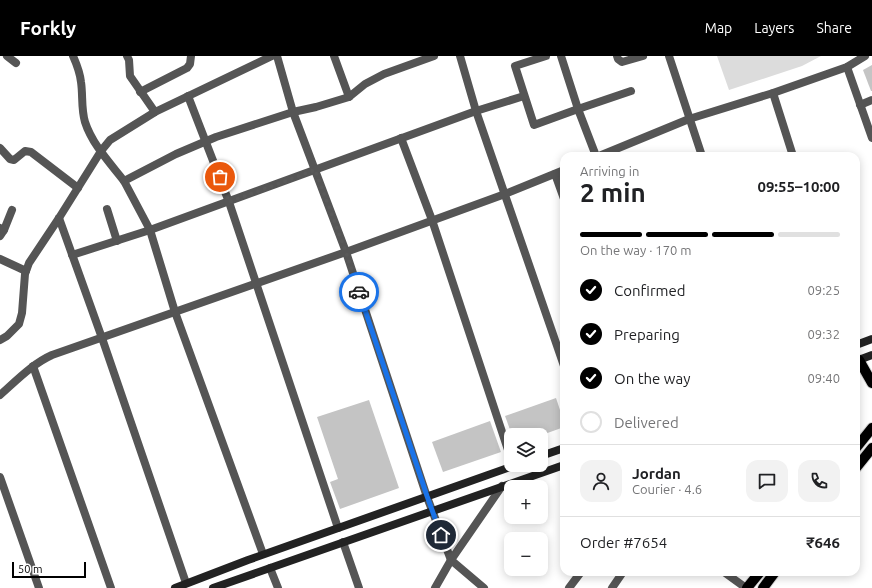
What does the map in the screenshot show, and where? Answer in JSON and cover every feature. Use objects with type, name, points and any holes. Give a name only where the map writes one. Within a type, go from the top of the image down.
[{"type":"main road","points":[[860,344],[872,339]]},
{"type":"main road","points":[[860,360],[872,355]]},
{"type":"main road","points":[[860,365],[872,383]]},
{"type":"main road","points":[[860,443],[872,428]]},
{"type":"main road","points":[[860,463],[872,448]]},
{"type":"main road","points":[[548,454],[560,449]]},
{"type":"main road","points":[[213,588],[560,466]]},
{"type":"main road","points":[[175,588],[264,554],[504,467]]},
{"type":"main road","points":[[747,588],[757,576]]},
{"type":"main road","points":[[763,588],[772,576]]},
{"type":"street","points":[[7,56],[16,63]]},
{"type":"street","points":[[73,56],[82,82],[85,122],[101,151],[124,181],[150,230],[175,312],[264,554]]},
{"type":"street","points":[[127,56],[129,60],[130,76],[155,112]]},
{"type":"street","points":[[140,92],[187,68],[190,64],[191,56]]},
{"type":"street","points":[[0,340],[7,336],[19,324],[22,313],[26,271],[29,264],[101,151],[110,140],[155,112],[272,56]]},
{"type":"street","points":[[277,56],[293,112],[346,252],[432,511],[451,560],[484,588]]},
{"type":"street","points":[[334,56],[349,97]]},
{"type":"street","points":[[124,181],[176,154],[206,141],[293,112],[349,97],[378,76],[434,56]]},
{"type":"street","points":[[460,56],[476,111],[560,354]]},
{"type":"street","points":[[546,56],[515,66],[534,125],[631,92]]},
{"type":"street","points":[[560,56],[594,152]]},
{"type":"street","points":[[617,56],[622,62],[643,56]]},
{"type":"street","points":[[669,56],[701,152]]},
{"type":"street","points":[[618,152],[689,119],[772,93],[847,67],[865,56]]},
{"type":"street","points":[[847,67],[872,138]]},
{"type":"street","points":[[772,93],[792,152]]},
{"type":"street","points":[[188,96],[229,202],[338,528]]},
{"type":"street","points":[[72,255],[150,230],[476,111],[524,96]]},
{"type":"street","points":[[860,105],[872,100]]},
{"type":"street","points":[[402,138],[432,220],[504,437]]},
{"type":"street","points":[[0,148],[10,159],[14,160],[25,151],[31,152],[78,188]]},
{"type":"street","points":[[0,395],[33,366],[52,355],[346,252],[505,194],[560,172]]},
{"type":"street","points":[[556,174],[560,186]]},
{"type":"street","points":[[107,209],[117,241]]},
{"type":"street","points":[[1,231],[12,210]]},
{"type":"street","points":[[59,218],[186,583]]},
{"type":"street","points":[[0,259],[26,271]]},
{"type":"street","points":[[33,366],[111,588]]},
{"type":"street","points":[[0,477],[39,588]]},
{"type":"street","points":[[434,588],[451,560],[502,486]]},
{"type":"street","points":[[342,542],[359,588]]},
{"type":"street","points":[[270,568],[278,588]]},
{"type":"street","points":[[570,588],[578,576]]},
{"type":"street","points":[[612,588],[621,576]]},
{"type":"street","points":[[730,576],[747,588]]},
{"type":"shaded area","points":[[717,56],[821,56],[802,66],[729,90]]},
{"type":"building","points":[[872,65],[872,91],[871,91],[863,70]]},
{"type":"building","points":[[556,398],[560,410],[560,428],[548,433],[548,428],[509,428],[505,416]]},
{"type":"building","points":[[369,400],[399,488],[340,509],[330,482],[338,479],[317,417]]},
{"type":"building","points":[[490,421],[501,452],[443,472],[432,442]]},
{"type":"way so far","points":[[220,177],[229,202],[315,170],[346,252],[359,292]]},
{"type":"route","points":[[359,292],[441,535]]}]
